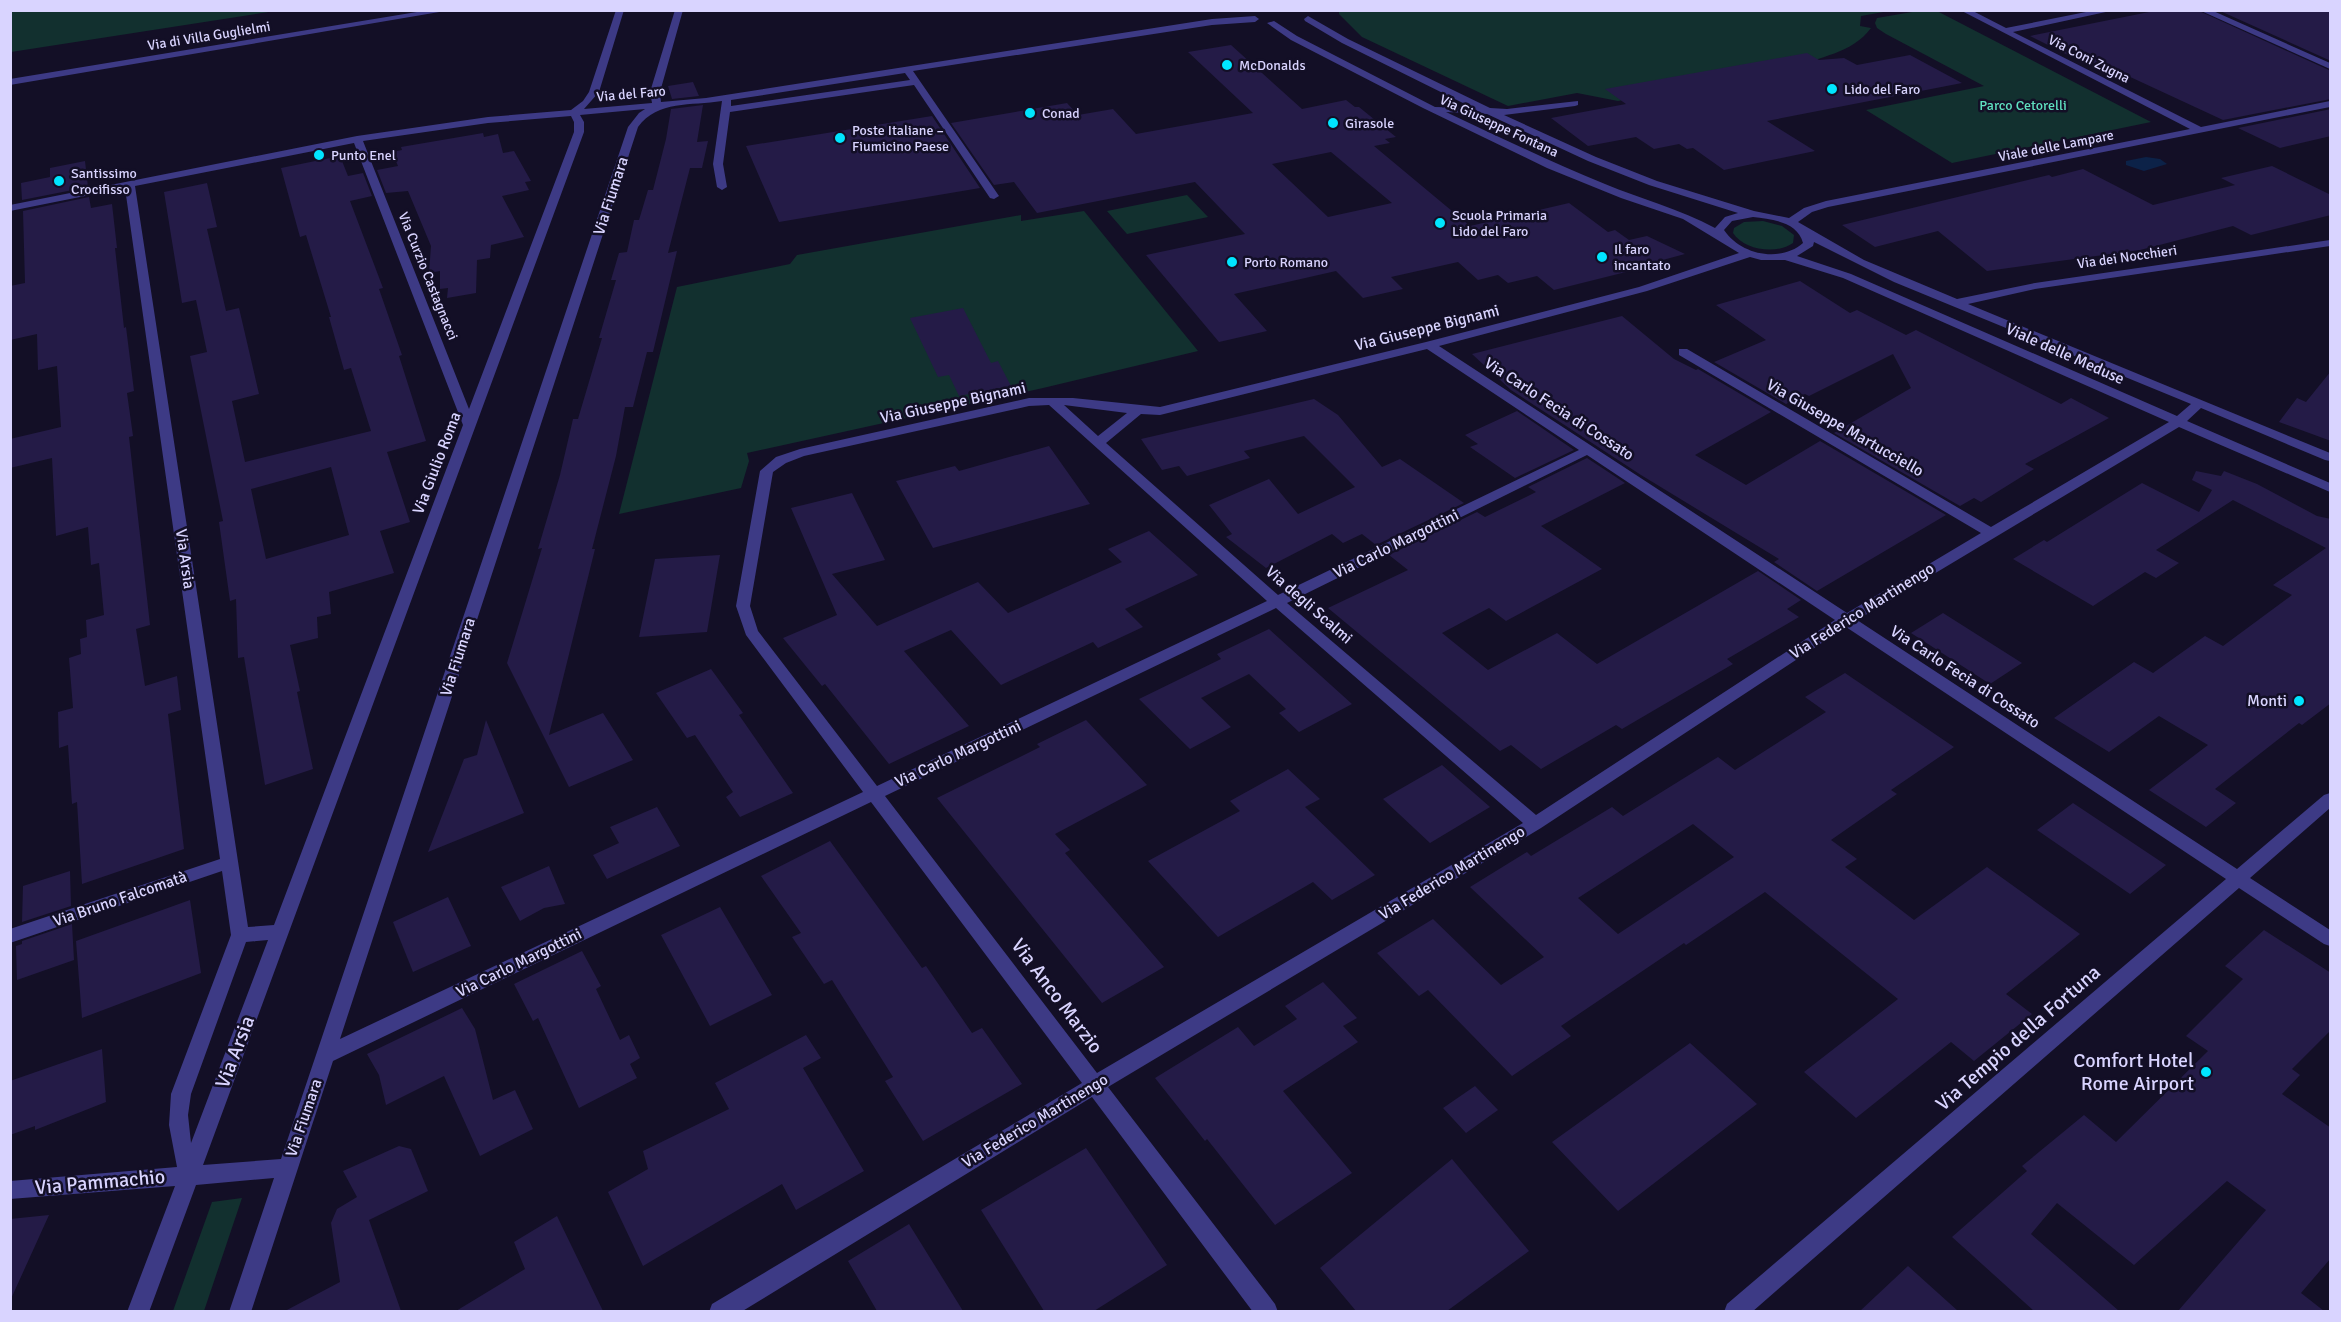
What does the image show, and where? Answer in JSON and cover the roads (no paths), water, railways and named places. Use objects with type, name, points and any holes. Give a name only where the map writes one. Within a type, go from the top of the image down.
[{"type":"street","name":"Via di Villa Guglielmi","points":[[10,82],[447,10]]},
{"type":"street","points":[[574,112],[586,103],[594,92],[620,10]]},
{"type":"street","points":[[657,106],[655,92],[679,10]]},
{"type":"street","points":[[1245,10],[1255,19],[1271,23],[1303,19]]},
{"type":"street","name":"Via Coni Zugna","points":[[1964,10],[2202,131]]},
{"type":"street","points":[[2004,31],[2111,10]]},
{"type":"street","points":[[2203,10],[2331,66]]},
{"type":"street","name":"Via del Faro","points":[[10,208],[357,139],[473,122],[728,98],[1212,22],[1255,19]]},
{"type":"street","name":"Via Giuseppe Fontana","points":[[1303,19],[1486,111],[1626,174],[1753,214],[1790,222]]},
{"type":"street","name":"Via Giuseppe Fontana","points":[[1271,23],[1294,38],[1431,109],[1585,181],[1695,221],[1738,249],[1751,253]]},
{"type":"street","points":[[908,70],[994,196]]},
{"type":"street","points":[[726,111],[916,82]]},
{"type":"street","points":[[722,187],[718,164],[728,98]]},
{"type":"street","points":[[1431,109],[1528,110],[1575,103]]},
{"type":"street","name":"Viale delle Lampare","points":[[1790,222],[1808,210],[1826,204],[2331,104]]},
{"type":"street","name":"Via Fiumara","points":[[240,1311],[633,127],[642,115],[657,106]]},
{"type":"street","name":"Via Giulio Roma","points":[[279,932],[579,132],[579,122],[574,112]]},
{"type":"street","name":"Via Curzio Castagnacci","points":[[357,139],[469,425]]},
{"type":"street","name":"Via Arsia","points":[[130,184],[240,935],[188,1068],[179,1101],[178,1135],[189,1175]]},
{"type":"street","points":[[1722,237],[1719,230],[1721,224],[1728,218],[1753,214]]},
{"type":"street","name":"Viale delle Meduse","points":[[1790,222],[1848,258],[1879,273],[2331,457]]},
{"type":"street","points":[[1785,256],[1804,250],[1809,244],[1809,238],[1804,231]]},
{"type":"street","name":"Via dei Nocchieri","points":[[1931,313],[1956,303],[2025,288],[2331,243]]},
{"type":"street","name":"Viale delle Meduse","points":[[1751,253],[1785,256],[1833,271],[2331,488]]},
{"type":"street","name":"Via Giuseppe Bignami","points":[[875,793],[751,632],[743,606],[767,471],[781,460],[800,453],[1029,402],[1052,401],[1098,405],[1136,412],[1160,411],[1429,345],[1663,284],[1751,253]]},
{"type":"street","name":"Via Carlo Fecia di Cossato","points":[[1429,345],[2331,939]]},
{"type":"street","name":"Via Giuseppe Martucciello","points":[[1683,352],[1991,533]]},
{"type":"street","name":"Via degli Scalmi","points":[[1052,401],[1277,602],[1535,824]]},
{"type":"street","name":"Via Federico Martinengo","points":[[720,1311],[1095,1084],[1535,824],[1846,620],[2178,422],[2200,403]]},
{"type":"street","points":[[1098,443],[1136,412]]},
{"type":"street","name":"Via Carlo Margottini","points":[[326,1055],[1277,602],[1588,450]]},
{"type":"street","name":"Via Anco Marzio","points":[[875,793],[1267,1311]]},
{"type":"street","name":"Via Tempio della Fortuna","points":[[1735,1311],[2331,799]]},
{"type":"street","name":"Via Bruno Falcomatà","points":[[10,936],[230,862]]},
{"type":"street","points":[[240,935],[279,932]]},
{"type":"street","name":"Via Arsia","points":[[138,1311],[279,932]]},
{"type":"street","name":"Via Pammachio","points":[[10,1190],[287,1168]]},
{"type":"water","points":[[2146,157],[2160,159],[2167,164],[2144,171],[2126,165],[2126,161]]},
{"type":"place","name":"McDonalds","points":[[1227,65]]},
{"type":"place","name":"Lido del Faro","points":[[1832,89]]},
{"type":"place","name":"Conad","points":[[1030,113]]},
{"type":"place","name":"Girasole","points":[[1333,123]]},
{"type":"place","name":"Poste Italiane – Fiumicino Paese","points":[[840,138]]},
{"type":"place","name":"Punto Enel","points":[[319,155]]},
{"type":"place","name":"Santissimo Crocifisso","points":[[59,181]]},
{"type":"place","name":"Scuola Primaria Lido del Faro","points":[[1440,223]]},
{"type":"place","name":"Il faro incantato","points":[[1602,257]]},
{"type":"place","name":"Porto Romano","points":[[1232,262]]},
{"type":"place","name":"Monti","points":[[2299,701]]},
{"type":"place","name":"Comfort Hotel Rome Airport","points":[[2206,1072]]},
{"type":"park label","name":"Parco Cetorelli","points":[[2023,105]]}]
